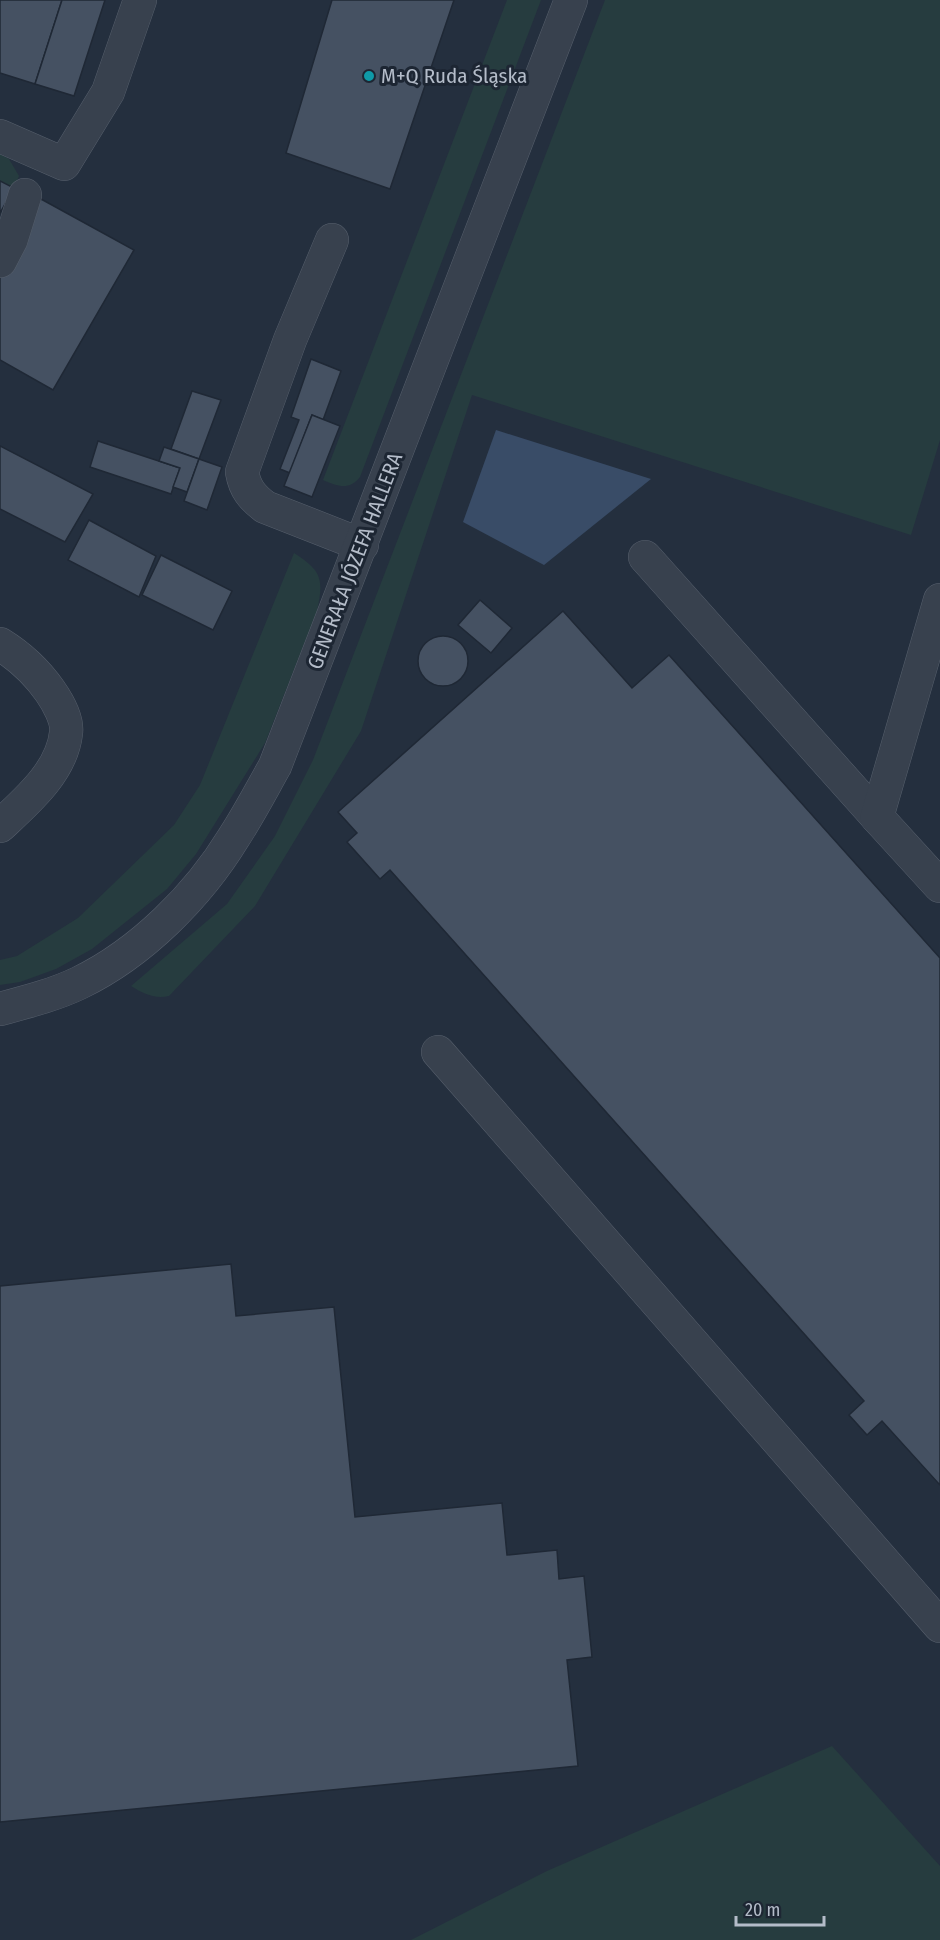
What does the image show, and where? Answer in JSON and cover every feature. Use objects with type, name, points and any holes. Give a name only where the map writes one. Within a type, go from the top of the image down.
[{"type":"street","points":[[0,136],[64,164],[108,92],[140,0]]},
{"type":"street","name":"GENERAŁA JÓZEFA HALLERA","points":[[0,1009],[30,1002],[79,983],[114,962],[164,922],[196,889],[233,839],[275,766],[571,0]]},
{"type":"street","points":[[0,261],[11,240],[25,195]]},
{"type":"street","points":[[332,240],[290,340],[242,472],[244,485],[253,498],[265,507],[362,544]]},
{"type":"street","points":[[645,556],[940,886]]},
{"type":"street","points":[[878,817],[940,600]]},
{"type":"street","points":[[0,644],[34,668],[58,703],[67,732],[56,764],[26,802],[0,826]]},
{"type":"street","points":[[438,1052],[940,1626]]},
{"type":"green space","points":[[507,0],[541,0],[360,477],[347,486],[333,484],[323,480]]},
{"type":"green space","points":[[605,0],[940,0],[940,440],[911,535],[472,395],[361,731],[255,906],[169,996],[159,997],[145,993],[131,986],[227,904],[275,836],[313,760]]},
{"type":"green space","points":[[0,154],[9,159],[19,176],[14,188],[0,181]]},
{"type":"green space","points":[[294,553],[310,565],[319,577],[320,591],[317,611],[265,743],[196,854],[167,889],[92,949],[56,969],[20,982],[0,985],[0,960],[17,956],[78,918],[174,825],[200,785]]},
{"type":"green space","points":[[832,1746],[940,1866],[940,1940],[411,1940],[547,1871]]},
{"type":"water","points":[[496,430],[651,479],[544,565],[463,522]]},
{"type":"building","points":[[0,0],[62,0],[35,84],[0,73]]},
{"type":"building","points":[[62,0],[105,0],[74,96],[35,84]]},
{"type":"building","name":"M+Q Ruda Śląska","points":[[332,0],[454,0],[390,189],[286,153]]},
{"type":"building","points":[[0,181],[14,188],[0,213]]},
{"type":"building","points":[[41,199],[134,250],[53,390],[0,360],[0,273]]},
{"type":"building","points":[[311,359],[341,371],[323,420],[312,415],[290,473],[280,469],[299,420],[291,417]]},
{"type":"building","points":[[192,391],[221,400],[199,459],[171,449]]},
{"type":"building","points":[[312,415],[340,426],[312,497],[284,486]]},
{"type":"building","points":[[98,441],[180,468],[171,494],[90,467]]},
{"type":"building","points":[[0,446],[93,494],[65,542],[0,509]]},
{"type":"building","points":[[164,447],[199,459],[187,492],[173,487],[180,468],[159,461]]},
{"type":"building","points":[[199,459],[222,467],[207,510],[184,501]]},
{"type":"building","points":[[89,520],[156,556],[139,597],[68,560]]},
{"type":"building","points":[[161,555],[232,591],[213,630],[142,595]]},
{"type":"building","points":[[480,600],[512,628],[491,653],[458,625]]},
{"type":"building","points":[[563,611],[632,688],[669,655],[940,958],[940,1485],[882,1421],[867,1435],[849,1415],[864,1401],[390,870],[380,879],[347,842],[357,833],[338,812]]},
{"type":"building","points":[[438,636],[448,636],[461,643],[468,656],[468,666],[461,679],[448,686],[438,686],[429,682],[422,675],[418,666],[418,656],[422,647],[429,640]]},
{"type":"building","points":[[231,1264],[236,1316],[334,1307],[355,1517],[502,1503],[507,1555],[557,1550],[559,1579],[584,1576],[592,1657],[567,1660],[578,1766],[0,1822],[0,1286]]},
{"type":"place","name":"M+Q Ruda Śląska","points":[[369,76]]}]
